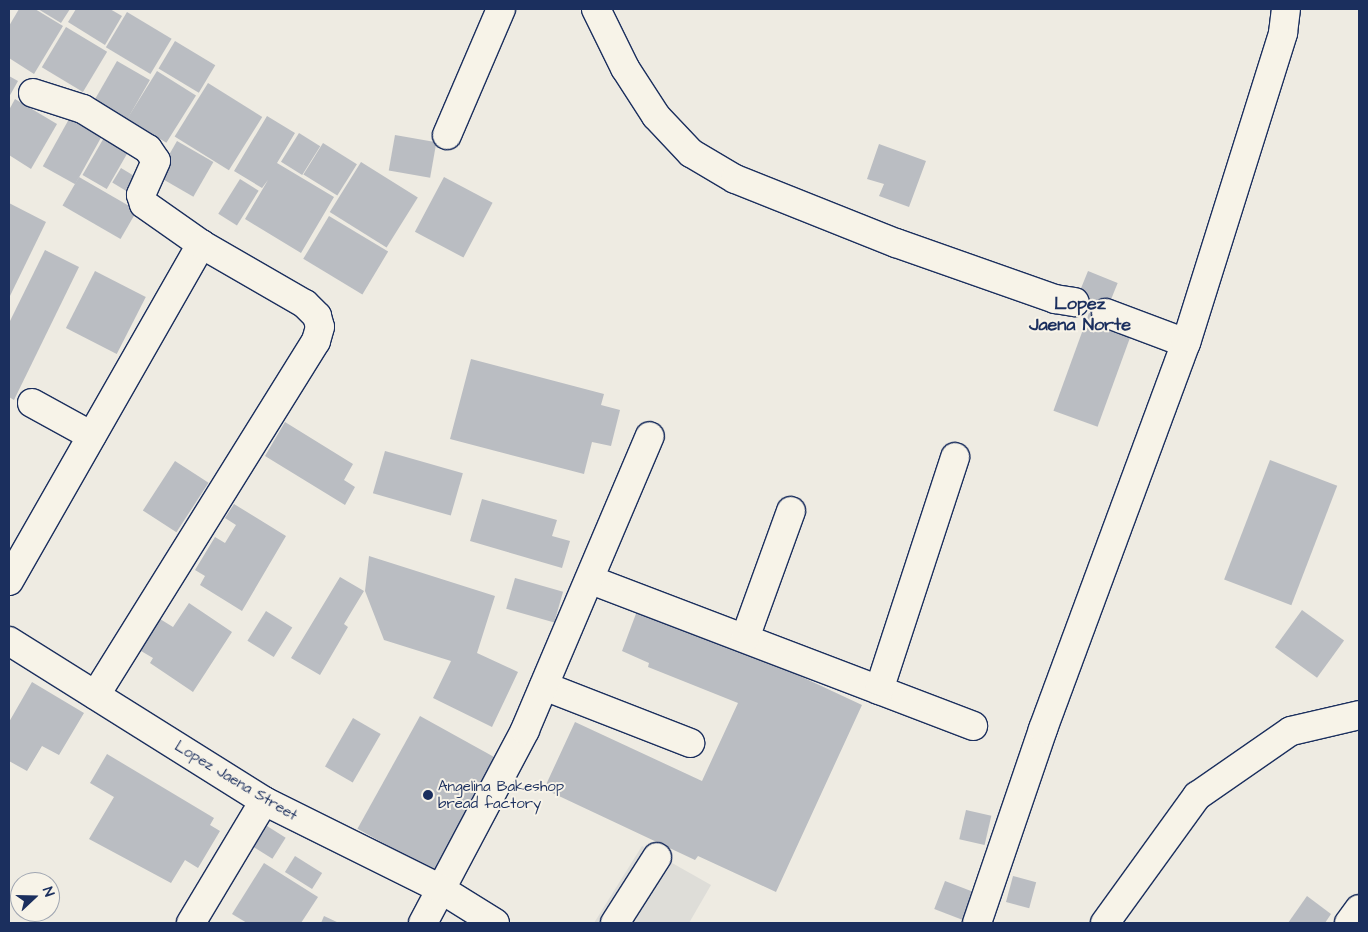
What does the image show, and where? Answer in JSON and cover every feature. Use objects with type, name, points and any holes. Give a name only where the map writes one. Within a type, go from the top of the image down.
[{"type":"street","points":[[447,135],[502,9]]},
{"type":"street","points":[[596,9],[625,68],[656,116],[691,153],[735,179],[896,243],[1055,299],[1075,302]]},
{"type":"street","points":[[977,923],[1044,729],[1186,343],[1283,33],[1286,9]]},
{"type":"street","points":[[33,93],[83,109],[148,149],[156,161],[141,194],[144,204],[201,244],[305,304],[317,316],[320,327],[316,341],[96,695]]},
{"type":"street","points":[[9,581],[201,244]]},
{"type":"street","points":[[1106,313],[1186,343]]},
{"type":"street","points":[[32,402],[92,436]]},
{"type":"street","points":[[423,923],[439,888],[525,730],[591,580],[650,436]]},
{"type":"street","points":[[879,690],[955,457]]},
{"type":"street","points":[[745,638],[791,510]]},
{"type":"street","points":[[591,580],[973,726]]},
{"type":"street","name":"Lopez Jaena Street","points":[[9,641],[264,801],[439,888],[496,923]]},
{"type":"street","points":[[544,686],[690,743]]},
{"type":"street","points":[[1105,923],[1197,796],[1291,731],[1359,715]]},
{"type":"street","points":[[191,923],[264,801]]},
{"type":"street","points":[[615,923],[657,857]]},
{"type":"street","points":[[1349,923],[1359,909]]},
{"type":"shaded area","points":[[642,846],[711,885],[689,923],[594,923]]},
{"type":"building","points":[[19,9],[35,9],[63,26],[34,74],[9,58],[9,26]]},
{"type":"building","points":[[38,9],[70,9],[61,23]]},
{"type":"building","points":[[76,9],[110,9],[122,16],[105,45],[68,22]]},
{"type":"building","points":[[127,12],[172,39],[150,74],[106,47]]},
{"type":"building","points":[[66,27],[107,52],[83,92],[42,67]]},
{"type":"building","points":[[175,41],[215,65],[199,93],[159,68]]},
{"type":"building","points":[[117,61],[150,80],[125,122],[92,103]]},
{"type":"building","points":[[157,71],[196,95],[166,143],[127,118]]},
{"type":"building","points":[[9,76],[18,81],[9,97]]},
{"type":"building","points":[[208,83],[262,117],[229,170],[175,136]]},
{"type":"building","points":[[15,99],[57,124],[31,169],[9,155],[9,110]]},
{"type":"building","points":[[267,116],[295,133],[277,163],[334,197],[301,253],[245,219],[268,180],[262,188],[234,171]]},
{"type":"building","points":[[69,119],[101,137],[75,184],[43,166]]},
{"type":"building","points":[[109,129],[133,143],[107,189],[82,175]]},
{"type":"building","points":[[299,133],[320,146],[302,175],[281,162]]},
{"type":"building","points":[[395,135],[436,142],[430,178],[389,170]]},
{"type":"building","points":[[177,141],[213,162],[193,197],[157,176]]},
{"type":"building","points":[[323,143],[357,164],[337,196],[303,174]]},
{"type":"building","points":[[879,144],[926,161],[909,207],[879,196],[884,184],[867,179]]},
{"type":"building","points":[[361,162],[418,198],[387,248],[330,212]]},
{"type":"building","points":[[121,168],[143,181],[135,196],[112,183]]},
{"type":"building","points":[[79,177],[137,210],[121,239],[62,206]]},
{"type":"building","points":[[444,177],[493,203],[463,258],[415,232]]},
{"type":"building","points":[[240,179],[259,191],[237,225],[218,214]]},
{"type":"building","points":[[9,203],[46,222],[9,298]]},
{"type":"building","points":[[329,216],[388,252],[362,294],[303,259]]},
{"type":"building","points":[[45,250],[79,267],[14,400],[9,397],[9,323]]},
{"type":"building","points":[[95,271],[146,297],[117,354],[66,328]]},
{"type":"building","points":[[1088,271],[1118,283],[1104,317],[1074,305]]},
{"type":"building","points":[[1089,313],[1133,329],[1098,427],[1053,411]]},
{"type":"building","points":[[471,359],[604,394],[601,405],[620,410],[611,446],[592,442],[584,474],[450,439]]},
{"type":"building","points":[[285,422],[353,464],[344,480],[355,487],[345,505],[265,456]]},
{"type":"building","points":[[385,451],[463,473],[451,516],[373,493]]},
{"type":"building","points":[[1270,460],[1337,486],[1291,605],[1224,579]]},
{"type":"building","points":[[175,461],[209,483],[176,532],[143,510]]},
{"type":"building","points":[[482,499],[557,520],[552,536],[570,541],[562,568],[470,541]]},
{"type":"building","points":[[234,504],[286,536],[242,611],[200,585],[205,576],[195,570],[215,537],[225,543],[236,525],[225,518]]},
{"type":"building","points":[[369,556],[495,596],[477,653],[518,672],[492,727],[433,698],[451,661],[384,640],[365,591]]},
{"type":"building","points":[[340,577],[364,591],[344,624],[348,627],[320,675],[291,658]]},
{"type":"building","points":[[515,578],[563,592],[554,623],[506,609]]},
{"type":"building","points":[[189,603],[232,632],[193,692],[150,663],[153,658],[141,651],[160,619],[173,627]]},
{"type":"building","points":[[1302,610],[1344,641],[1317,678],[1275,647]]},
{"type":"building","points":[[266,611],[292,627],[274,657],[247,641]]},
{"type":"building","points":[[637,611],[787,670],[862,705],[776,892],[698,856],[695,860],[544,789],[575,722],[702,781],[738,703],[648,667],[649,663],[622,651]]},
{"type":"building","points":[[32,682],[84,713],[59,755],[42,746],[27,771],[9,761],[9,722]]},
{"type":"building","name":"Angelina Bakeshop bread factory","points":[[420,716],[502,762],[440,874],[357,829]]},
{"type":"building","points":[[353,718],[381,734],[353,782],[325,766]]},
{"type":"building","points":[[107,754],[214,818],[210,825],[220,831],[198,868],[185,860],[171,883],[89,839],[114,797],[90,783]]},
{"type":"building","points":[[966,810],[991,816],[985,845],[959,839]]},
{"type":"building","points":[[267,826],[286,838],[272,859],[254,847]]},
{"type":"building","points":[[295,856],[322,873],[312,889],[285,872]]},
{"type":"building","points":[[264,863],[318,897],[301,923],[247,923],[232,914]]},
{"type":"building","points":[[1013,876],[1036,882],[1029,908],[1006,902]]},
{"type":"building","points":[[945,881],[973,892],[962,920],[934,909]]},
{"type":"building","points":[[1307,896],[1331,914],[1325,923],[1288,923]]},
{"type":"building","points":[[324,916],[339,923],[321,923]]},
{"type":"place","name":"Angelina Bakeshop bread factory","points":[[428,795]]},
{"type":"district","name":"Lopez Jaena Norte","points":[[1080,315]]}]
